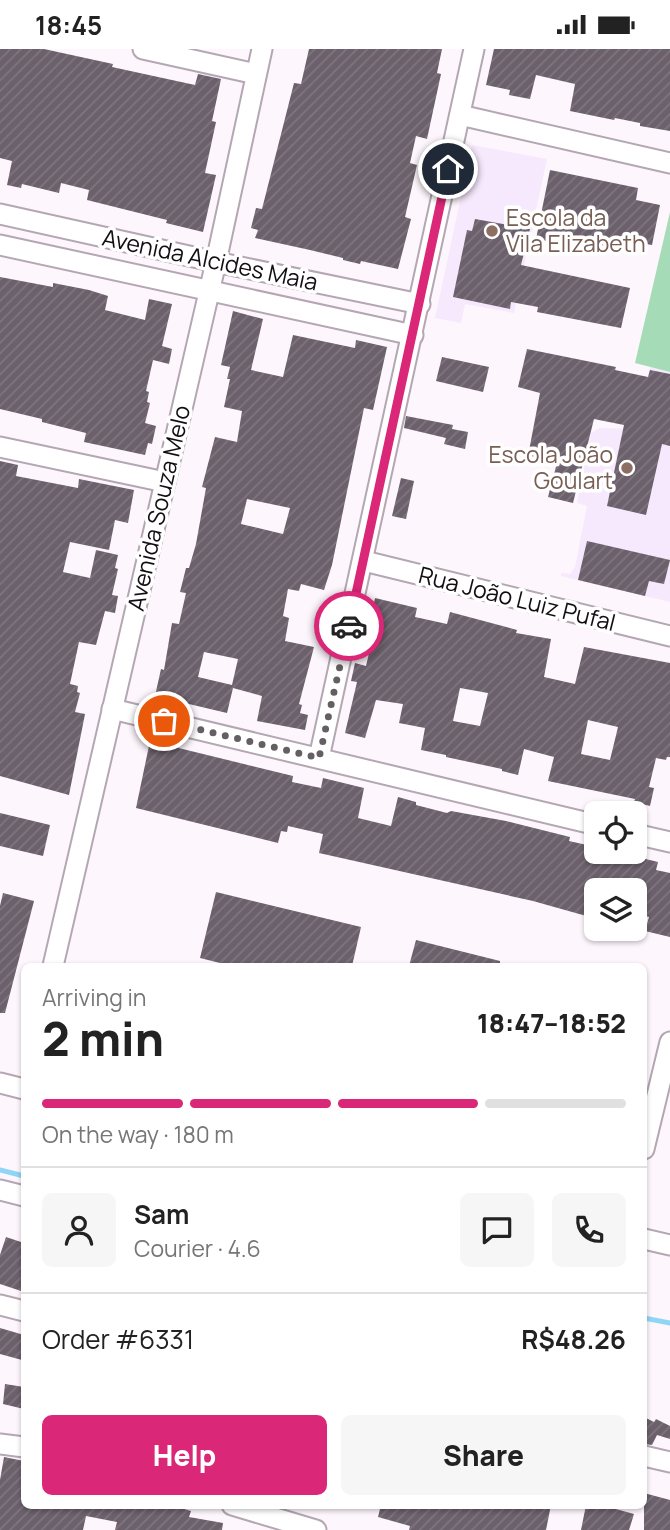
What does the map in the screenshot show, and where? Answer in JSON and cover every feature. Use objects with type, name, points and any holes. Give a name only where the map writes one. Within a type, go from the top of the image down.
[{"type":"street","points":[[143,49],[256,74]]},
{"type":"street","name":"Avenida Souza Melo","points":[[54,963],[216,262],[262,49]]},
{"type":"street","points":[[319,758],[474,49]]},
{"type":"street","points":[[460,115],[670,163]]},
{"type":"street","name":"Avenida Alcides Maia","points":[[0,214],[420,304]]},
{"type":"street","name":"Avenida Alcides Maia","points":[[0,245],[413,335]]},
{"type":"street","points":[[0,447],[165,482]]},
{"type":"street","name":"Rua João Luiz Pufal","points":[[364,561],[670,636]]},
{"type":"street","points":[[112,709],[584,822]]},
{"type":"street","points":[[647,837],[670,842]]},
{"type":"street","points":[[647,1137],[670,1042]]},
{"type":"street","points":[[0,1083],[21,1088]]},
{"type":"street","points":[[0,1190],[21,1195]]},
{"type":"street","points":[[647,1240],[670,1245]]},
{"type":"street","points":[[0,1305],[21,1310]]},
{"type":"street","points":[[0,1444],[21,1447]]},
{"type":"street","points":[[647,1457],[670,1462]]},
{"type":"street","points":[[245,1509],[316,1530]]},
{"type":"shaded area","name":"Escola da Vila Elizabeth","points":[[472,145],[547,159],[514,313],[465,304],[461,323],[435,318]]},
{"type":"shaded area","name":"Escola João Goulart","points":[[650,367],[670,372],[670,602],[561,576],[561,573],[570,574],[575,567],[587,506],[577,503],[591,433],[600,428],[636,429]]},
{"type":"green space","points":[[670,212],[670,372],[635,363]]},
{"type":"building","points":[[0,49],[44,49],[195,85],[198,74],[221,79],[212,121],[216,122],[205,173],[216,175],[203,232],[87,200],[89,190],[61,183],[59,193],[22,184],[21,188],[7,185],[12,161],[0,158]]},
{"type":"building","points":[[309,49],[442,49],[437,73],[441,74],[427,139],[416,136],[410,163],[417,165],[405,217],[411,219],[398,269],[361,261],[360,264],[255,238],[258,230],[251,228],[256,208],[262,209],[294,83],[301,84]]},
{"type":"building","points":[[494,49],[670,49],[670,131],[570,111],[575,84],[536,75],[530,99],[509,95],[510,90],[486,85]]},
{"type":"building","points":[[550,170],[638,188],[636,200],[660,205],[652,245],[634,242],[632,251],[554,236],[552,242],[536,239]]},
{"type":"building","points":[[475,219],[530,229],[521,265],[630,288],[621,328],[537,312],[538,307],[511,302],[510,309],[453,297],[467,230],[472,231]]},
{"type":"building","points":[[0,277],[53,287],[53,283],[89,290],[108,296],[105,310],[145,320],[149,299],[172,304],[162,346],[172,349],[169,364],[153,360],[146,391],[149,392],[147,402],[150,403],[145,423],[156,426],[152,444],[148,443],[145,455],[84,442],[86,433],[0,409]]},
{"type":"building","points":[[233,311],[263,319],[251,370],[283,377],[293,335],[355,348],[356,340],[387,347],[373,410],[364,408],[332,565],[324,590],[301,584],[299,591],[288,589],[283,616],[289,618],[285,641],[314,647],[299,704],[302,705],[300,713],[308,715],[305,730],[257,721],[262,696],[233,688],[227,713],[155,696],[161,669],[164,670],[172,623],[179,624],[186,593],[180,592],[196,544],[206,488],[202,487],[215,437],[237,442],[242,411],[224,407],[230,367],[221,365]],"holes":[[[247,499],[290,508],[283,534],[241,524]],[[204,652],[238,659],[232,685],[198,677]]]},
{"type":"building","points":[[527,349],[616,367],[615,370],[648,377],[650,370],[670,374],[670,446],[662,444],[646,515],[607,506],[624,425],[594,419],[573,503],[548,497],[558,459],[528,456],[540,393],[518,387]]},
{"type":"building","points":[[442,357],[489,367],[483,392],[436,381]]},
{"type":"building","points":[[406,416],[453,425],[452,429],[468,432],[465,449],[444,444],[446,438],[404,428]]},
{"type":"building","points":[[0,461],[18,465],[16,476],[78,488],[79,479],[134,490],[128,523],[115,520],[109,550],[70,542],[63,572],[90,578],[96,550],[118,555],[112,595],[118,596],[115,613],[105,611],[96,645],[79,642],[70,684],[78,686],[77,692],[80,693],[75,712],[85,714],[69,795],[0,776]]},
{"type":"building","points":[[401,478],[414,481],[406,519],[392,516]]},
{"type":"building","points":[[587,541],[670,560],[664,584],[649,581],[645,596],[578,580]]},
{"type":"building","points":[[375,598],[417,608],[415,617],[447,624],[450,612],[517,630],[516,633],[551,639],[544,677],[575,684],[584,647],[670,663],[670,757],[666,760],[656,758],[649,787],[654,788],[650,806],[647,805],[647,801],[634,801],[635,799],[548,781],[554,757],[524,749],[518,775],[421,750],[425,728],[399,723],[403,704],[376,700],[365,738],[345,733],[357,682],[351,681],[355,663],[366,666],[372,640],[366,639]],"holes":[[[460,688],[488,693],[480,726],[453,721]],[[588,720],[618,727],[610,760],[581,754]]]},
{"type":"building","points":[[150,741],[293,776],[292,782],[321,788],[323,778],[364,788],[358,818],[391,826],[398,797],[447,813],[451,811],[506,821],[570,837],[569,841],[584,844],[584,864],[647,864],[647,859],[658,862],[656,870],[670,873],[670,937],[647,931],[647,878],[584,878],[584,915],[533,901],[319,853],[323,834],[288,826],[287,832],[281,831],[278,843],[136,808]]},
{"type":"building","points":[[0,813],[50,825],[43,856],[0,846]]},
{"type":"building","points":[[216,892],[361,927],[353,963],[220,963],[200,958]]},
{"type":"building","points":[[3,893],[34,901],[5,1013],[0,1013],[0,906]]},
{"type":"building","points":[[416,940],[500,961],[500,963],[410,963]]},
{"type":"building","points":[[6,1237],[21,1242],[21,1291],[0,1284],[0,1255]]},
{"type":"building","points":[[0,1328],[21,1334],[21,1360],[0,1354]]},
{"type":"building","points":[[5,1384],[21,1387],[21,1408],[3,1404]]},
{"type":"building","points":[[647,1418],[654,1422],[656,1419],[670,1426],[670,1439],[657,1435],[652,1445],[647,1444]]},
{"type":"building","points":[[4,1457],[21,1460],[21,1509],[184,1509],[191,1511],[189,1517],[223,1523],[222,1530],[115,1530],[117,1522],[86,1516],[83,1530],[0,1530],[0,1480]]},
{"type":"building","points":[[647,1494],[670,1500],[670,1530],[644,1530]]},
{"type":"building","points":[[380,1509],[550,1509],[546,1530],[409,1530],[410,1526],[378,1517]]},
{"type":"building","points":[[585,1509],[616,1509],[634,1514],[629,1530],[581,1530]]},
{"type":"waterway","points":[[0,1170],[21,1175]]},
{"type":"waterway","points":[[647,1319],[670,1323]]},
{"type":"way so far","points":[[164,721],[319,758],[349,626]]},
{"type":"place","name":"Escola da Vila Elizabeth","points":[[492,231]]},
{"type":"place","name":"Escola João Goulart","points":[[627,468]]},
{"type":"route","points":[[349,626],[448,169]]}]
